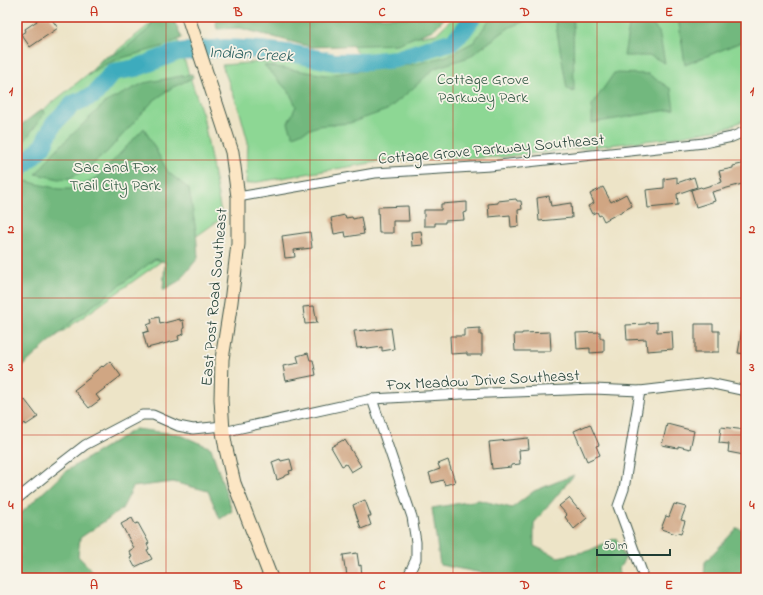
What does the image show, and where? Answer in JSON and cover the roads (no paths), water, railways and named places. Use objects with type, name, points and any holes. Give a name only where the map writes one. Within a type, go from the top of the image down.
[{"type":"main road","name":"East Post Road Southeast","points":[[188,17],[232,152],[238,197],[238,244],[222,359],[223,429],[228,462],[234,483],[271,578]]},
{"type":"street","name":"Cottage Grove Parkway Southeast","points":[[238,197],[375,173],[490,166],[704,143],[732,137],[746,131]]},
{"type":"street","name":"Fox Meadow Drive Southeast","points":[[17,500],[85,445],[142,415],[153,415],[178,426],[193,429],[223,429],[372,399],[593,389],[640,391],[708,383],[746,391]]},
{"type":"street","points":[[640,391],[624,489],[618,506],[642,572]]},
{"type":"street","points":[[372,399],[412,518],[416,542],[416,559],[407,578]]},
{"type":"waterway","name":"Indian Creek","points":[[17,174],[21,167],[42,147],[54,123],[73,104],[94,95],[113,72],[136,68],[177,52],[226,48],[295,54],[334,62],[366,62],[396,59],[453,41],[463,31],[473,17]]},
{"type":"park label","name":"Cottage Grove Parkway Park","points":[[483,87]]},
{"type":"park label","name":"Sac and Fox Trail City Park","points":[[115,175]]}]
